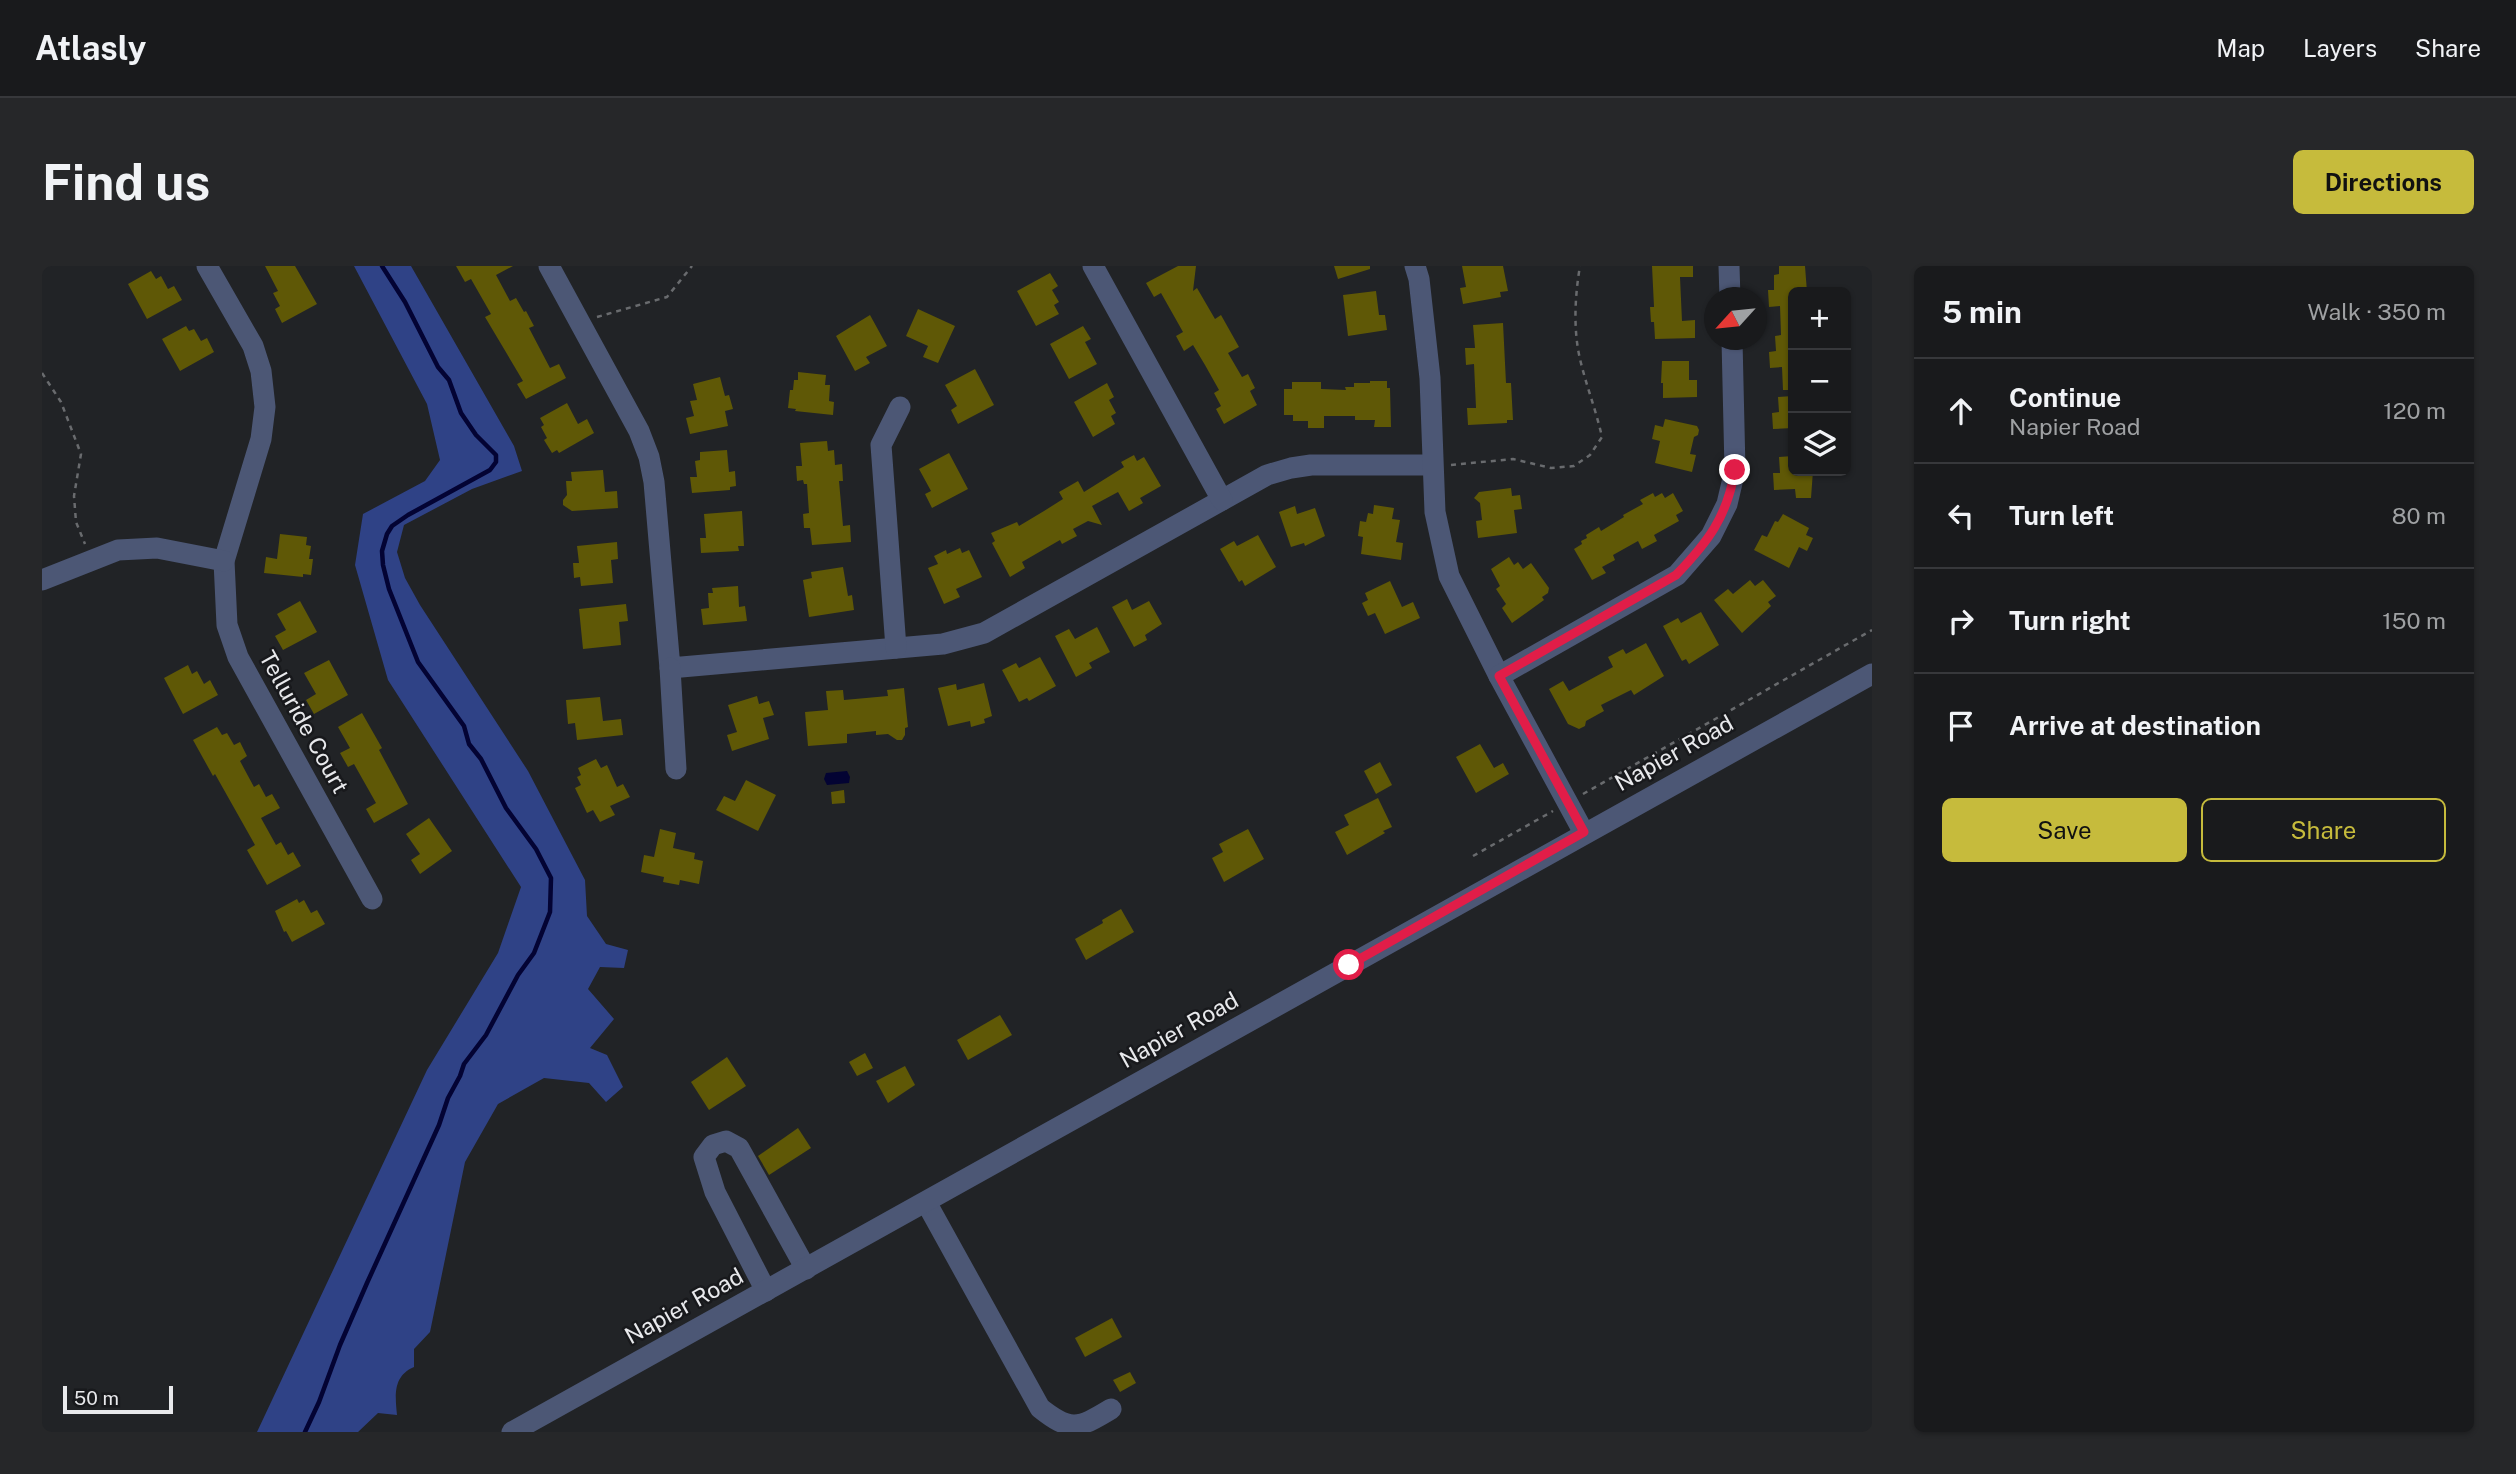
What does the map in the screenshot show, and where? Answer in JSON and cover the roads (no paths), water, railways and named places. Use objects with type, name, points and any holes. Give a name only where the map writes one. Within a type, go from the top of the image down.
[{"type":"street","name":"Telluride Court","points":[[207,266],[253,346],[261,371],[265,407],[261,439],[224,561],[227,625],[238,657],[372,899]]},
{"type":"street","points":[[549,266],[639,431],[649,457],[670,668],[676,769]]},
{"type":"street","points":[[1093,266],[1223,500]]},
{"type":"street","points":[[1415,266],[1419,279],[1441,465],[1436,512],[1449,576],[1499,676],[1584,832]]},
{"type":"street","points":[[1729,266],[1730,287]]},
{"type":"street","points":[[1499,676],[1676,575],[1711,536],[1727,504],[1735,470],[1731,350]]},
{"type":"street","points":[[896,648],[881,445],[900,407]]},
{"type":"street","points":[[670,668],[943,644],[984,633],[1267,475],[1292,468],[1338,464],[1441,465]]},
{"type":"street","points":[[42,580],[118,550],[157,548],[224,561]]},
{"type":"street","name":"Napier Road","points":[[512,1432],[1584,832],[1872,674]]},
{"type":"street","points":[[766,1291],[715,1192],[704,1157],[713,1145],[726,1140],[739,1147],[806,1269]]},
{"type":"street","points":[[926,1202],[1040,1408],[1063,1428],[1086,1424],[1111,1409]]},
{"type":"waterway","points":[[305,1432],[340,1345],[464,1064],[486,1035],[518,975],[534,953],[550,912],[551,878],[536,849],[506,808],[481,759],[469,744],[464,726],[418,662],[389,589],[382,551],[392,526],[490,470],[496,462],[496,455],[476,435],[461,413],[449,380],[438,367],[405,302],[382,266]]}]
